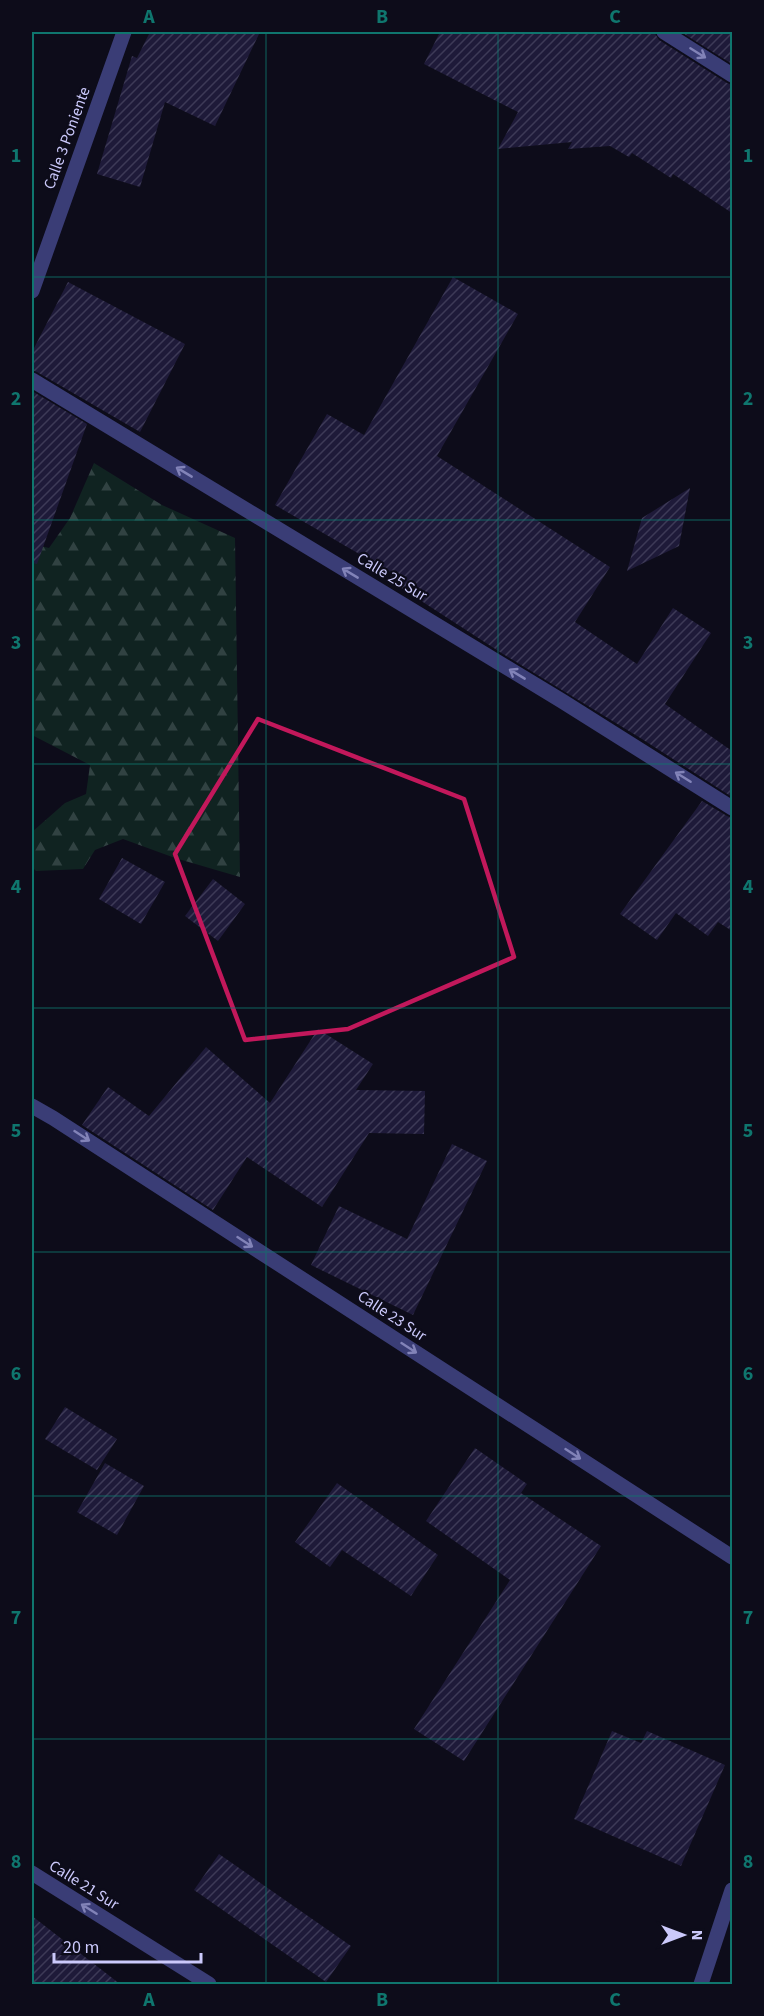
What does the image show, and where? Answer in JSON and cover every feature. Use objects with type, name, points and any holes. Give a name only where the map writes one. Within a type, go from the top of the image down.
[{"type":"street","name":"Calle 3 Poniente","points":[[32,291],[124,32]]},
{"type":"street","points":[[664,32],[732,75]]},
{"type":"street","name":"Calle 25 Sur","points":[[32,380],[562,701],[732,808]]},
{"type":"street","name":"Calle 23 Sur","points":[[32,1106],[732,1557]]},
{"type":"street","name":"Calle 21 Sur","points":[[32,1873],[209,1984]]},
{"type":"street","points":[[701,1984],[732,1890]]},
{"type":"highlighted area","points":[[258,719],[464,799],[514,957],[348,1029],[245,1040],[175,854]]},
{"type":"green space","points":[[94,463],[162,505],[235,538],[240,877],[175,858],[123,839],[95,850],[83,869],[36,871],[32,867],[32,832],[65,803],[86,794],[90,765],[32,735],[32,544],[49,548],[70,518]]},
{"type":"building","points":[[150,32],[260,32],[215,126],[165,102],[140,187],[97,174],[132,56],[137,58]]},
{"type":"building","points":[[440,32],[654,32],[659,40],[732,85],[732,213],[673,174],[671,178],[632,153],[629,157],[610,146],[568,149],[572,142],[498,149],[518,112],[424,64]]},
{"type":"building","points":[[681,32],[732,32],[732,64]]},
{"type":"building","points":[[453,277],[518,314],[437,456],[610,567],[575,622],[637,664],[673,608],[711,633],[665,704],[732,751],[732,797],[389,580],[392,573],[275,505],[327,414],[364,435]]},
{"type":"building","points":[[68,282],[185,344],[140,432],[32,370],[32,352]]},
{"type":"building","points":[[32,391],[87,424],[37,564],[32,563]]},
{"type":"building","points":[[690,488],[679,546],[627,571],[642,518]]},
{"type":"building","points":[[702,801],[732,818],[732,931],[718,922],[708,936],[676,913],[657,940],[620,914]]},
{"type":"building","points":[[122,858],[165,882],[141,924],[99,899]]},
{"type":"building","points":[[213,879],[245,904],[218,941],[185,916]]},
{"type":"building","points":[[318,1029],[373,1064],[356,1090],[425,1091],[424,1134],[369,1133],[322,1207],[247,1157],[213,1210],[82,1125],[108,1087],[149,1116],[206,1047],[270,1103]]},
{"type":"building","points":[[452,1144],[487,1161],[413,1315],[311,1265],[339,1206],[407,1239]]},
{"type":"building","points":[[65,1407],[117,1439],[97,1470],[45,1439]]},
{"type":"building","points":[[475,1448],[527,1484],[521,1493],[601,1546],[464,1761],[414,1729],[510,1580],[426,1521]]},
{"type":"building","points":[[105,1463],[144,1486],[117,1535],[77,1512]]},
{"type":"building","points":[[337,1483],[438,1555],[411,1596],[342,1550],[330,1567],[295,1542]]},
{"type":"building","points":[[612,1731],[641,1743],[647,1731],[725,1765],[681,1866],[574,1819]]},
{"type":"building","points":[[219,1854],[351,1946],[326,1982],[194,1890]]},
{"type":"building","points":[[32,1916],[120,1984],[32,1984]]}]
